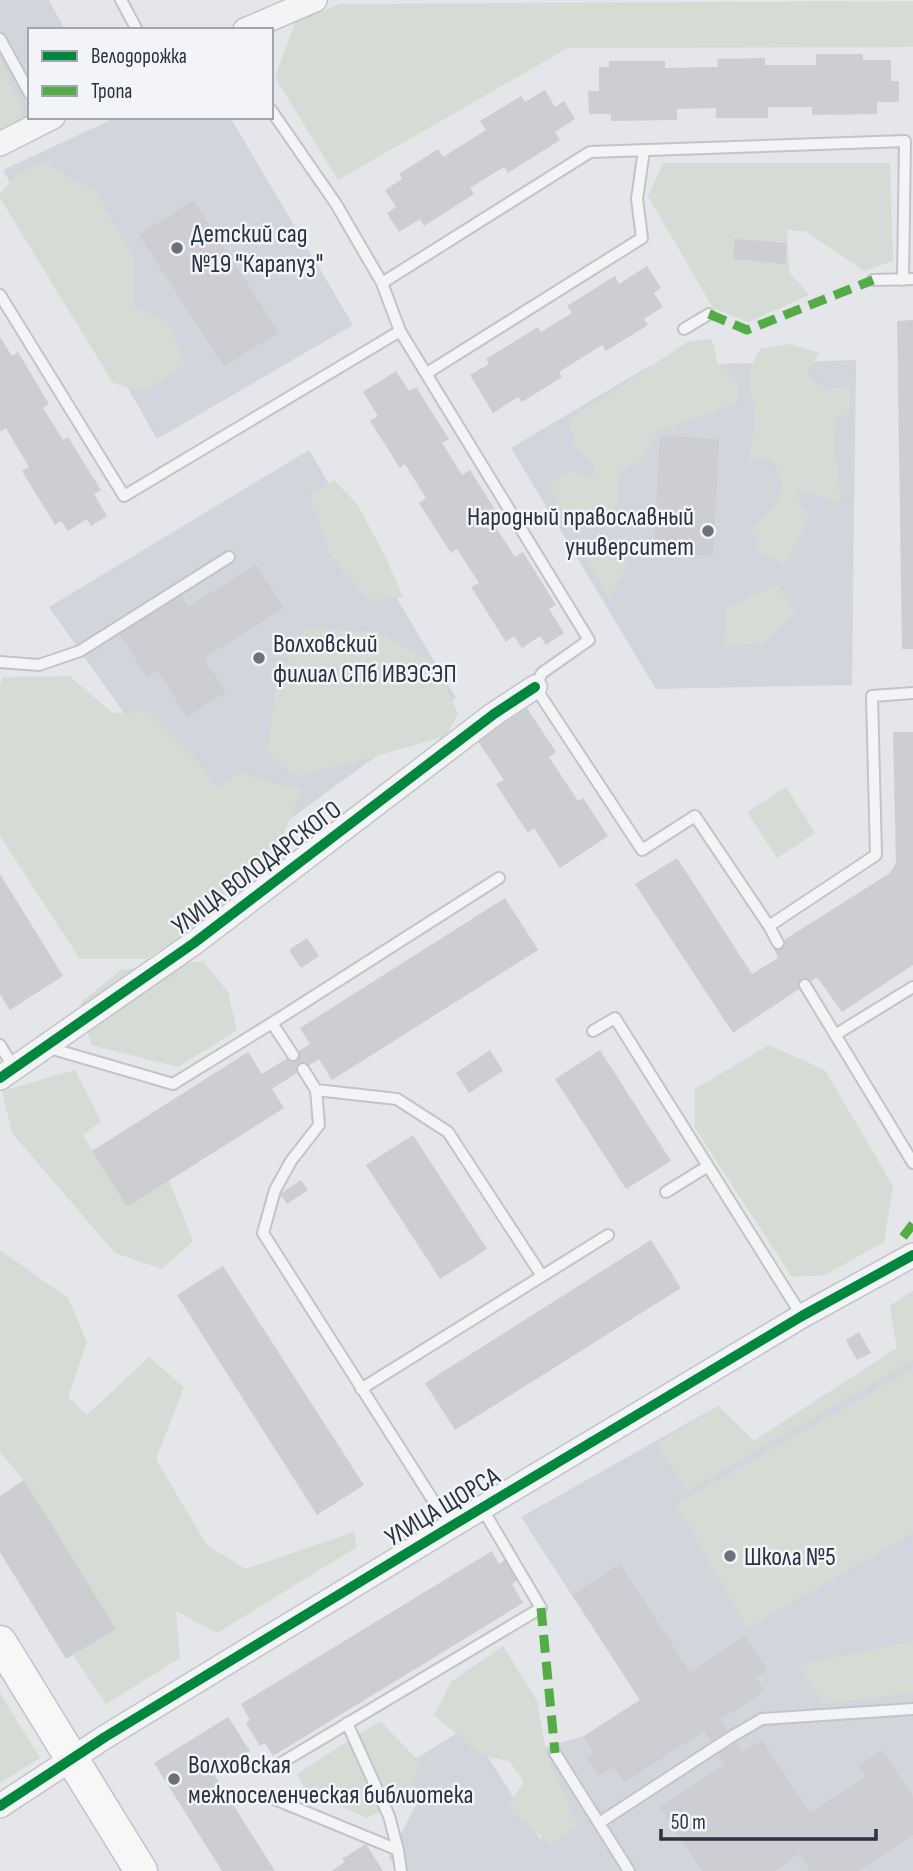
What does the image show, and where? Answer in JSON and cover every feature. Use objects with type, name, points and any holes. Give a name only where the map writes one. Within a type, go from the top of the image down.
[{"type":"main road","points":[[0,1642],[141,1871]]},
{"type":"street","points":[[250,28],[315,0]]},
{"type":"street","points":[[0,144],[47,119]]},
{"type":"street","name":"УЛИЦА ВОЛОДАРСКОГО","points":[[7,1073],[194,943],[494,714],[536,687]]},
{"type":"street","name":"УЛИЦА ЩОРСА","points":[[0,1806],[72,1758],[450,1527],[802,1317],[913,1255]]},
{"type":"lane","points":[[121,0],[136,28]]},
{"type":"lane","points":[[0,40],[28,90]]},
{"type":"lane","points":[[273,113],[336,204],[382,283],[401,331],[589,639],[542,673],[536,687],[642,850],[695,816],[778,943]]},
{"type":"lane","points":[[382,283],[590,152],[905,141],[908,280],[873,280]]},
{"type":"lane","points":[[427,373],[642,238],[637,199],[644,150]]},
{"type":"lane","points":[[0,295],[124,496],[401,331]]},
{"type":"lane","points":[[684,329],[709,314]]},
{"type":"lane","points":[[0,662],[39,665],[80,651],[229,557]]},
{"type":"lane","points":[[769,926],[876,855],[872,696],[913,693]]},
{"type":"lane","points":[[45,1046],[173,1084],[499,878]]},
{"type":"lane","points":[[804,985],[913,1163]]},
{"type":"lane","points":[[835,1035],[913,988]]},
{"type":"lane","points":[[593,1031],[614,1017],[802,1317]]},
{"type":"lane","points":[[272,1023],[293,1055]]},
{"type":"lane","points":[[0,1045],[7,1073]]},
{"type":"lane","points":[[303,1069],[316,1090],[319,1125],[291,1161],[275,1190],[262,1233],[450,1527]]},
{"type":"lane","points":[[316,1090],[397,1099],[448,1132],[542,1276]]},
{"type":"lane","points":[[666,1192],[708,1166]]},
{"type":"lane","points":[[362,1389],[608,1235]]},
{"type":"lane","points":[[281,1763],[541,1608],[482,1508]]},
{"type":"lane","points":[[599,1823],[762,1719],[913,1709]]},
{"type":"lane","points":[[347,1723],[389,1816],[401,1871]]},
{"type":"lane","points":[[555,1753],[629,1871]]},
{"type":"lane","points":[[267,1796],[398,1850]]},
{"type":"shaded area","points":[[0,0],[49,0],[64,28],[28,28],[28,118],[0,133]]},
{"type":"shaded area","points":[[913,1],[913,47],[568,48],[338,180],[275,77],[296,20],[341,4]]},
{"type":"shaded area","points":[[0,61],[23,111],[20,123],[0,133]]},
{"type":"shaded area","name":"Детский сад №19 \"Карапуз\"","points":[[113,119],[231,119],[353,325],[157,439],[3,170]]},
{"type":"shaded area","points":[[43,162],[95,191],[134,258],[134,306],[170,324],[185,365],[144,391],[113,383],[0,198],[0,194],[17,174]]},
{"type":"shaded area","points":[[663,163],[890,163],[893,261],[864,271],[805,231],[787,230],[789,272],[809,295],[748,322],[713,308],[648,196]]},
{"type":"shaded area","points":[[712,339],[717,362],[739,382],[737,403],[658,431],[641,461],[620,469],[618,503],[596,520],[564,518],[549,484],[568,471],[592,477],[595,466],[575,447],[570,419],[689,341]]},
{"type":"shaded area","points":[[789,344],[819,353],[807,373],[824,389],[852,386],[849,414],[836,416],[835,451],[841,503],[793,489],[809,519],[785,564],[760,553],[752,528],[775,507],[783,485],[772,459],[747,458],[756,424],[748,372],[760,349]]},
{"type":"shaded area","name":"Народный православный университет","points":[[856,360],[852,685],[656,689],[511,448],[649,366]]},
{"type":"shaded area","name":"Волховский филиал СПб ИВЭСЭП","points":[[309,450],[456,698],[230,863],[49,607]]},
{"type":"shaded area","points":[[334,480],[357,504],[403,597],[368,600],[329,553],[309,495]]},
{"type":"shaded area","points":[[594,542],[628,561],[610,599],[583,554]]},
{"type":"shaded area","points":[[777,585],[796,612],[763,643],[725,647],[726,608]]},
{"type":"shaded area","points":[[305,628],[377,632],[437,665],[458,714],[446,736],[295,776],[267,753],[277,681]]},
{"type":"shaded area","points":[[69,676],[113,713],[148,712],[199,764],[218,788],[241,771],[261,780],[302,790],[284,833],[240,882],[218,912],[146,959],[80,959],[0,836],[0,684],[3,677]]},
{"type":"shaded area","points":[[786,787],[815,833],[777,858],[747,812]]},
{"type":"shaded area","points":[[203,961],[228,992],[237,1030],[178,1067],[91,1045],[81,1002],[121,970]]},
{"type":"shaded area","points":[[769,1045],[825,1070],[893,1186],[884,1242],[825,1275],[792,1277],[695,1128],[695,1089]]},
{"type":"shaded area","points":[[75,1070],[101,1121],[83,1136],[127,1207],[169,1180],[193,1241],[162,1269],[115,1253],[12,1133],[2,1091]]},
{"type":"shaded area","points":[[0,1250],[68,1298],[87,1342],[68,1397],[87,1415],[149,1357],[184,1387],[156,1459],[206,1544],[245,1569],[354,1532],[357,1547],[217,1633],[176,1611],[180,1658],[106,1704],[73,1655],[115,1629],[24,1480],[0,1452]]},
{"type":"shaded area","name":"Школа №5","points":[[913,1291],[913,1871],[397,1871],[389,1857],[416,1805],[395,1772],[468,1726],[540,1839],[571,1822],[531,1751],[584,1736],[640,1700],[521,1517],[718,1406],[754,1441],[897,1348],[890,1306]]},
{"type":"shaded area","points":[[913,1291],[913,1360],[687,1491],[657,1444],[718,1406],[754,1441],[897,1348],[890,1306]]},
{"type":"shaded area","points":[[913,1369],[913,1533],[747,1628],[676,1504]]},
{"type":"shaded area","points":[[913,1641],[913,1693],[823,1704],[799,1665]]},
{"type":"shaded area","points":[[503,1646],[537,1701],[546,1753],[578,1825],[551,1845],[508,1808],[524,1781],[509,1761],[483,1756],[434,1715],[452,1681]]},
{"type":"shaded area","points":[[0,1693],[40,1758],[0,1783]]},
{"type":"shaded area","points":[[380,1721],[421,1763],[407,1798],[367,1818],[305,1790],[297,1774]]},
{"type":"building","points":[[816,54],[863,54],[863,60],[891,60],[891,81],[899,81],[899,102],[877,102],[877,114],[812,115],[812,107],[768,107],[768,118],[716,118],[716,108],[677,109],[677,120],[611,121],[611,114],[589,114],[588,91],[599,91],[599,67],[609,67],[609,61],[665,61],[665,68],[718,67],[717,59],[765,58],[765,65],[816,65]]},
{"type":"building","points":[[545,90],[555,107],[564,101],[575,119],[555,132],[560,140],[508,173],[504,167],[470,188],[474,194],[424,226],[420,219],[399,232],[387,213],[396,207],[385,190],[402,179],[399,174],[438,149],[443,157],[486,130],[480,121],[521,96],[525,102]]},
{"type":"building","points":[[193,200],[279,332],[224,367],[139,235]]},
{"type":"building","points":[[735,239],[787,243],[785,264],[733,259]]},
{"type":"building","points":[[647,266],[661,288],[654,293],[663,307],[644,319],[648,325],[606,351],[602,345],[559,372],[562,377],[522,402],[518,397],[493,413],[470,375],[489,364],[486,359],[538,327],[541,332],[572,313],[567,306],[615,276],[619,284]]},
{"type":"building","points":[[913,320],[913,649],[902,649],[897,321]]},
{"type":"building","points":[[0,337],[12,356],[18,352],[49,404],[43,408],[63,440],[68,437],[101,490],[94,494],[107,516],[91,526],[87,519],[68,531],[61,521],[55,525],[22,471],[29,467],[6,428],[0,430]]},
{"type":"building","points":[[396,371],[409,391],[416,387],[449,439],[442,443],[462,475],[470,470],[502,521],[495,526],[515,557],[523,552],[556,605],[549,609],[564,633],[546,645],[540,636],[522,648],[514,636],[506,642],[471,587],[479,583],[457,549],[451,553],[419,503],[426,498],[405,464],[400,468],[370,421],[378,416],[363,392]]},
{"type":"building","name":"Народный православный университет","points":[[660,435],[719,439],[713,556],[654,553]]},
{"type":"building","name":"Волховский филиал СПб ИВЭСЭП","points":[[256,564],[284,608],[204,658],[226,692],[187,717],[157,670],[147,677],[118,632],[179,593],[189,607]]},
{"type":"building","points":[[527,708],[556,752],[549,757],[578,801],[583,798],[608,836],[560,868],[534,828],[528,833],[496,784],[504,780],[477,740]]},
{"type":"building","points":[[893,732],[913,732],[913,965],[842,1012],[817,977],[733,1033],[635,884],[677,858],[752,974],[778,958],[773,947],[890,873],[896,863]]},
{"type":"building","points":[[0,874],[63,976],[10,1010],[0,994]]},
{"type":"building","points":[[505,898],[538,950],[332,1080],[319,1059],[272,1089],[284,1108],[127,1207],[92,1151],[248,1052],[262,1074],[310,1044],[300,1028]]},
{"type":"building","points":[[307,938],[319,956],[301,968],[289,950]]},
{"type":"building","points":[[490,1050],[503,1071],[469,1093],[456,1073]]},
{"type":"building","points":[[600,1050],[671,1161],[626,1189],[555,1079]]},
{"type":"building","points":[[413,1135],[487,1249],[440,1279],[366,1165]]},
{"type":"building","points":[[301,1180],[308,1190],[287,1204],[280,1194]]},
{"type":"building","points":[[651,1240],[681,1288],[455,1430],[425,1383]]},
{"type":"building","points":[[223,1266],[364,1485],[317,1515],[177,1295]]},
{"type":"building","points":[[859,1332],[871,1353],[857,1360],[846,1340]]},
{"type":"building","points":[[24,1480],[116,1629],[66,1659],[0,1552],[0,1496]]},
{"type":"building","points":[[492,1551],[499,1564],[505,1560],[517,1580],[512,1584],[523,1603],[273,1756],[265,1743],[260,1746],[246,1723],[250,1720],[241,1704]]},
{"type":"building","name":"Школа №5","points":[[620,1564],[690,1672],[745,1636],[767,1670],[756,1678],[765,1691],[720,1720],[742,1753],[762,1740],[810,1813],[865,1777],[858,1766],[882,1750],[913,1797],[913,1835],[858,1871],[810,1871],[799,1854],[774,1871],[702,1871],[660,1807],[725,1764],[704,1731],[624,1783],[614,1767],[598,1776],[586,1758],[594,1753],[584,1736],[640,1700],[572,1595]]},
{"type":"building","points":[[228,1717],[250,1751],[213,1773],[275,1871],[222,1871],[154,1763]]},
{"type":"building","points":[[366,1844],[383,1871],[331,1871],[345,1862],[342,1859]]},
{"type":"marked path","points":[[709,314],[747,330],[873,280]]},
{"type":"marked path","points":[[903,1237],[913,1224]]},
{"type":"marked path","points":[[541,1608],[555,1753]]},
{"type":"cycle path","points":[[0,1078],[194,943],[494,714],[535,687]]},
{"type":"cycle path","points":[[0,1806],[105,1737],[450,1527],[802,1316],[913,1255]]},
{"type":"place","name":"Детский сад №19 \"Карапуз\"","points":[[177,248]]},
{"type":"place","name":"Народный православный университет","points":[[708,531]]},
{"type":"place","name":"Волховский филиал СПб ИВЭСЭП","points":[[259,658]]},
{"type":"place","name":"Школа №5","points":[[730,1556]]},
{"type":"place","name":"Волховская межпоселенческая библиотека","points":[[174,1779]]}]
